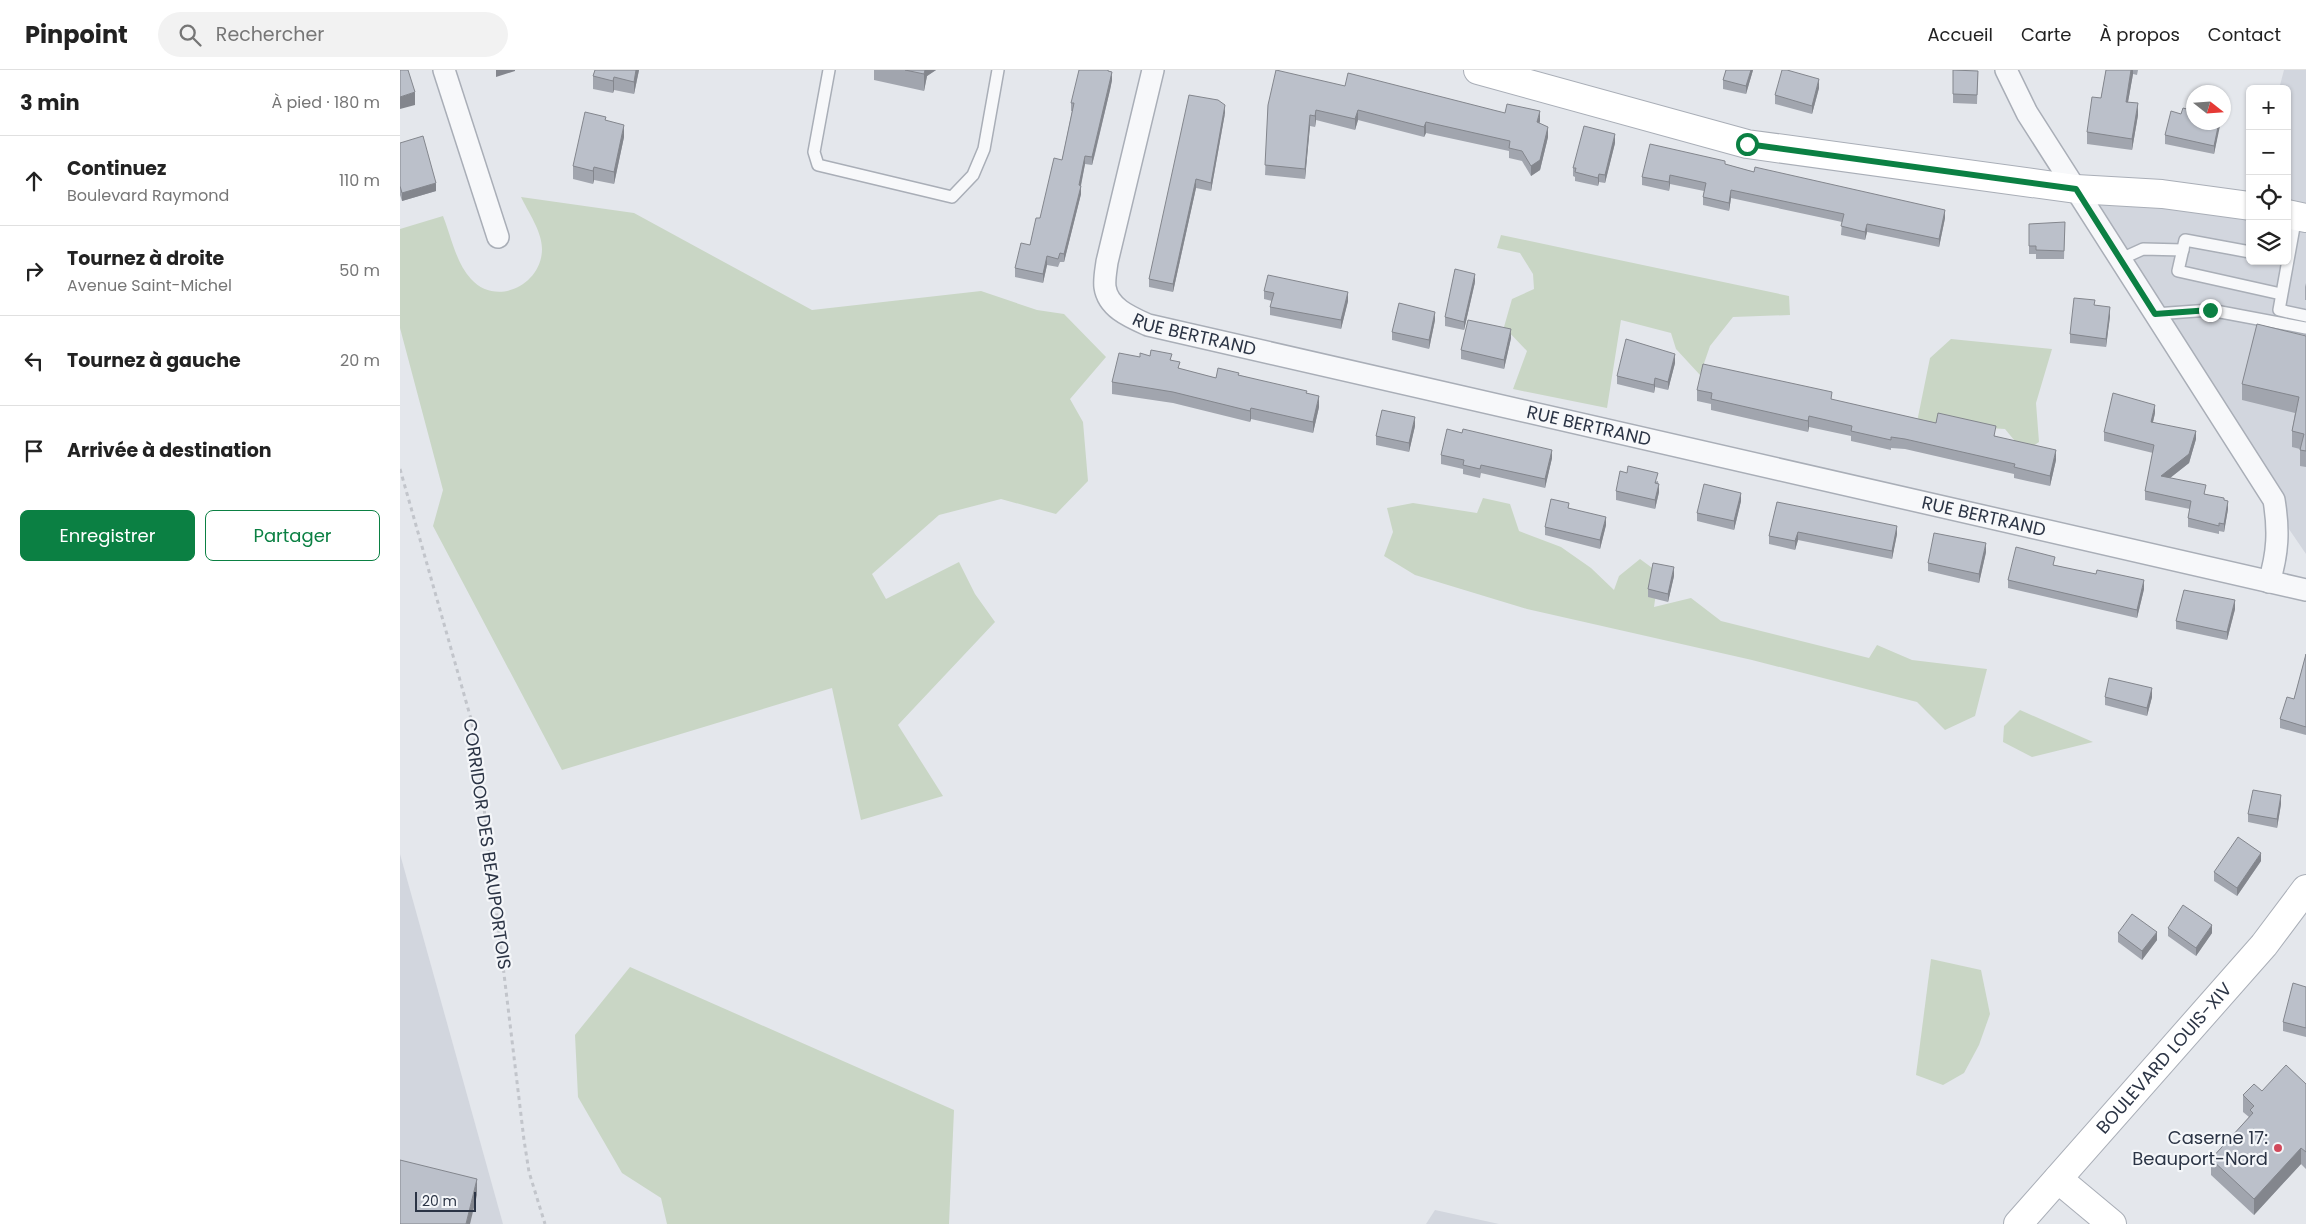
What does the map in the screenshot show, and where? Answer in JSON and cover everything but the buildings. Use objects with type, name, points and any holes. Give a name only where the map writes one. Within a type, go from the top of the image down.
[{"type":"street","points":[[444,70],[498,237]]},
{"type":"street","name":"RUE BERTRAND","points":[[1153,70],[1106,262],[1105,287],[1113,305],[1128,317],[1148,325],[2306,590]]},
{"type":"street","points":[[1478,70],[1747,144],[2076,189],[2162,194],[2246,205]]},
{"type":"street","points":[[2006,70],[2027,113],[2274,500],[2279,526],[2276,558],[2269,582]]},
{"type":"street","name":"BOULEVARD LOUIS-XIV","points":[[2018,1224],[2264,945],[2306,889]]},
{"type":"street","points":[[2058,1179],[2112,1224]]},
{"type":"lane","points":[[829,70],[814,152],[818,165],[952,197],[973,175],[984,149],[998,70]]},
{"type":"lane","points":[[2291,243],[2296,216]]},
{"type":"lane","points":[[2246,251],[2185,240],[2178,272],[2281,294]]},
{"type":"lane","points":[[2120,259],[2143,250],[2183,250]]},
{"type":"lane","points":[[2287,265],[2279,310],[2306,316]]},
{"type":"lane","points":[[2155,314],[2210,310],[2306,328]]},
{"type":"path","name":"CORRIDOR DES BEAUPORTOIS","points":[[400,469],[471,719],[477,750],[529,1172],[545,1224]]},
{"type":"shaded area","points":[[2284,70],[2306,70],[2306,554],[2210,413],[2076,189],[2246,204],[2246,265],[2291,265],[2291,85],[2280,85]]},
{"type":"shaded area","points":[[400,854],[503,1224],[400,1224]]},
{"type":"shaded area","points":[[1435,1210],[1499,1224],[1426,1224]]},
{"type":"green space","points":[[521,197],[634,213],[812,310],[981,291],[1037,310],[1064,314],[1106,357],[1070,399],[1083,422],[1088,481],[1056,514],[1001,499],[939,515],[872,574],[886,599],[959,562],[975,594],[995,622],[898,725],[943,796],[861,820],[832,688],[562,770],[433,526],[443,490],[400,328],[400,229],[443,216],[461,265],[471,279],[481,287],[493,291],[516,288],[526,282],[534,273],[540,262],[542,249],[540,235]]},
{"type":"green space","points":[[1501,235],[1789,296],[1790,315],[1733,317],[1710,346],[1700,375],[1676,349],[1671,333],[1621,320],[1607,408],[1513,389],[1527,351],[1504,327],[1512,299],[1534,289],[1533,274],[1520,253],[1497,248]]},
{"type":"green space","points":[[1951,339],[2052,349],[2036,403],[2039,442],[2024,452],[2005,429],[1956,426],[1924,449],[1918,417],[1930,358]]},
{"type":"green space","points":[[1483,498],[1510,504],[1519,531],[1561,547],[1591,568],[1614,590],[1619,576],[1640,559],[1659,573],[1654,607],[1691,598],[1721,621],[1869,658],[1877,645],[1912,660],[1987,669],[1975,716],[1945,730],[1917,702],[1752,660],[1527,609],[1415,575],[1384,556],[1393,532],[1387,508],[1413,503],[1477,513]]},
{"type":"green space","points":[[2020,710],[2093,742],[2032,757],[2003,742],[2004,726]]},
{"type":"green space","points":[[1931,959],[1981,970],[1990,1014],[1979,1045],[1964,1073],[1943,1085],[1916,1075]]},
{"type":"green space","points":[[630,967],[954,1110],[949,1224],[667,1224],[661,1198],[622,1173],[578,1097],[575,1035]]},
{"type":"place","name":"Caserne 17: Beauport-Nord","points":[[2278,1148]]},
{"type":"route","points":[[1747,144],[2076,189],[2155,314],[2210,310]]}]
